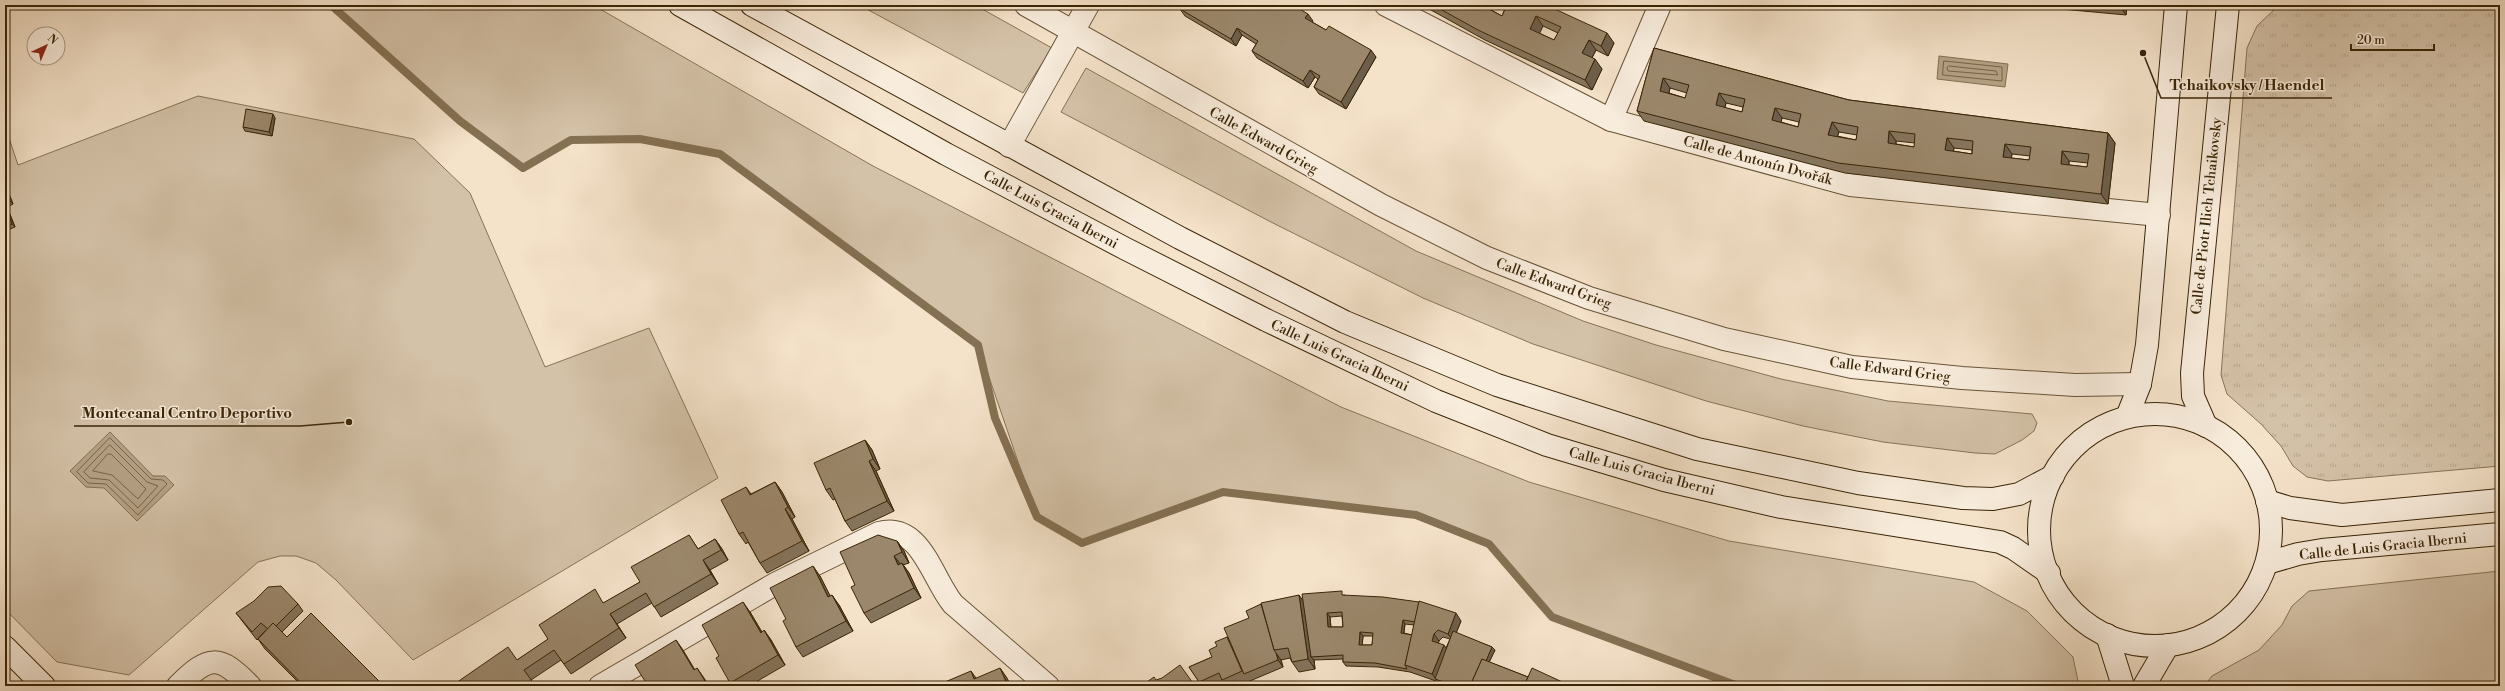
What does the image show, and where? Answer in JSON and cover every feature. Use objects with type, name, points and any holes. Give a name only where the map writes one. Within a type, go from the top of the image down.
[{"type":"main road","name":"Calle Luis Gracia Iberni","points":[[680,5],[946,154],[1119,245],[1266,320],[1436,401],[1547,445],[1664,480],[1781,507],[2000,542],[2013,548],[2048,573]]},
{"type":"main road","points":[[752,5],[1180,238],[1345,322],[1497,385],[1697,449],[1858,483],[1963,498],[2006,497],[2019,494],[2053,476]]},
{"type":"main road","name":"Calle Edward Grieg","points":[[1026,5],[1381,205],[1487,258],[1589,298],[1724,339],[1852,367],[1962,378],[2075,385],[2140,384]]},
{"type":"main road","points":[[1009,146],[1088,5]]},
{"type":"main road","name":"Calle de Antonín Dvořák","points":[[1386,5],[1611,120],[1850,185],[2159,215]]},
{"type":"main road","points":[[1611,120],[1660,5]]},
{"type":"main road","points":[[2127,417],[2140,384],[2147,345],[2176,5]]},
{"type":"main road","name":"Calle de Piotr Ilich Tchaikovsky","points":[[2206,426],[2193,396],[2192,373],[2228,5]]},
{"type":"main road","points":[[2167,415],[2187,418],[2206,426],[2223,436],[2238,449],[2257,476],[2267,501],[2271,521],[2271,542],[2267,563],[2258,584],[2246,602],[2230,619],[2211,632],[2190,640],[2168,645],[2133,643],[2107,635],[2078,616],[2056,589],[2048,573],[2043,554],[2040,521],[2045,495],[2053,476],[2063,460],[2092,433],[2127,417],[2167,415]]},
{"type":"main road","points":[[2267,501],[2290,508],[2342,515],[2500,500]]},
{"type":"main road","points":[[600,686],[775,584],[879,533],[889,530],[899,531],[916,544],[944,594],[953,604],[1048,686]]},
{"type":"main road","name":"Calle de Luis Gracia Iberni","points":[[2267,563],[2298,554],[2322,550],[2500,534]]},
{"type":"main road","points":[[2107,635],[2123,686]]},
{"type":"main road","points":[[2144,686],[2168,645]]},
{"type":"main road","points":[[5,647],[44,686]]},
{"type":"main road","points":[[178,686],[194,669],[213,662],[224,664],[233,669],[250,686]]},
{"type":"green space","points":[[331,5],[593,5],[873,166],[1341,407],[1529,482],[1729,541],[1974,582],[2027,611],[2073,657],[2079,686],[1738,686],[1552,617],[1489,544],[1416,515],[1223,492],[1082,543],[1037,517],[978,345],[720,154],[640,139],[571,140],[523,168],[460,121]]},
{"type":"green space","points":[[859,5],[975,5],[1052,48],[1023,93]]},
{"type":"green space","points":[[2279,5],[2500,5],[2500,466],[2328,481],[2307,477],[2293,466],[2281,446],[2261,424],[2227,394],[2221,375],[2247,48],[2257,26]]},
{"type":"green space","points":[[1086,68],[1416,251],[1583,321],[1656,345],[1781,379],[1888,401],[2032,414],[2037,423],[2034,431],[2022,440],[1995,454],[1883,442],[1803,426],[1706,401],[1533,344],[1423,298],[1271,222],[1061,112]]},
{"type":"green space","points":[[198,96],[414,139],[470,193],[545,367],[649,328],[718,478],[413,660],[336,580],[316,563],[296,556],[280,556],[258,562],[129,675],[57,662],[5,609],[5,126],[18,165]]},
{"type":"green space","points":[[2500,571],[2500,686],[2204,686],[2212,676],[2259,650],[2282,625],[2292,606],[2309,591]]},
{"type":"water","points":[[1939,56],[2008,64],[2005,87],[1937,79]]},
{"type":"water","points":[[110,432],[153,476],[165,476],[174,485],[137,521],[104,488],[86,487],[70,471]]},
{"type":"building","points":[[1182,5],[1293,5],[1308,14],[1305,18],[1326,30],[1329,26],[1371,50],[1341,102],[1314,87],[1320,76],[1310,70],[1303,81],[1252,51],[1258,41],[1237,28],[1231,39],[1180,9]]},
{"type":"building","points":[[1433,5],[1481,5],[1502,16],[1507,5],[1546,5],[1607,33],[1601,46],[1589,40],[1582,53],[1595,59],[1585,80],[1478,30]],"holes":[[[1536,16],[1561,27],[1554,40],[1530,29]]]},
{"type":"building","points":[[1654,48],[1849,100],[2108,133],[2101,194],[1838,163],[1637,111]],"holes":[[[1663,78],[1689,85],[1685,98],[1660,91]],[[1719,93],[1745,99],[1742,112],[1716,105]],[[1775,108],[1801,114],[1798,127],[1772,120]],[[1832,122],[1858,127],[1856,140],[1828,135]],[[1889,131],[1915,134],[1914,147],[1888,143]],[[1947,138],[1973,141],[1972,154],[1945,150]],[[2005,144],[2031,147],[2029,160],[2003,157]],[[2062,151],[2089,154],[2087,167],[2061,164]]]},
{"type":"building","points":[[246,109],[273,114],[269,132],[243,127]]},
{"type":"building","points":[[5,187],[10,201],[5,203]]},
{"type":"building","points":[[5,205],[12,224],[5,226]]},
{"type":"building","points":[[865,440],[873,459],[869,461],[887,501],[845,521],[830,488],[826,490],[814,463]]},
{"type":"building","points":[[775,482],[788,507],[785,509],[802,541],[760,563],[743,532],[739,534],[721,500],[746,487],[750,495]]},
{"type":"building","points":[[689,535],[698,549],[715,539],[721,550],[703,560],[711,574],[654,607],[646,593],[610,614],[619,628],[564,664],[554,650],[524,670],[534,684],[531,686],[453,685],[508,647],[517,660],[548,639],[539,625],[595,589],[603,603],[640,582],[631,567]]},
{"type":"building","points":[[878,535],[897,541],[902,552],[894,556],[898,565],[902,563],[914,588],[864,613],[851,587],[855,585],[840,552]]},
{"type":"building","points":[[813,566],[828,597],[832,595],[846,621],[796,647],[783,621],[786,619],[770,588]]},
{"type":"building","points":[[281,586],[298,604],[276,626],[273,623],[268,629],[261,623],[252,632],[236,613],[254,601],[268,587]]},
{"type":"building","points":[[1342,591],[1342,595],[1383,597],[1419,602],[1415,622],[1403,620],[1401,633],[1412,635],[1405,665],[1407,669],[1375,663],[1343,662],[1343,655],[1311,657],[1302,594]],"holes":[[[1342,612],[1343,627],[1328,627],[1327,613]],[[1360,632],[1373,633],[1372,645],[1359,645]]]},
{"type":"building","points":[[1299,595],[1308,659],[1292,662],[1288,648],[1274,650],[1261,603]]},
{"type":"building","points":[[1419,601],[1456,613],[1448,634],[1438,630],[1434,634],[1432,641],[1444,645],[1432,674],[1405,665]]},
{"type":"building","points":[[743,602],[761,633],[764,630],[778,655],[730,683],[716,658],[719,656],[702,625]]},
{"type":"building","points":[[1261,604],[1278,660],[1244,674],[1224,628],[1249,618],[1246,611]]},
{"type":"building","points":[[311,613],[382,684],[380,686],[304,686],[258,639],[273,623],[287,637]]},
{"type":"building","points":[[1453,631],[1492,647],[1486,661],[1482,659],[1470,686],[1455,686],[1435,679]]},
{"type":"building","points":[[1227,637],[1242,671],[1222,680],[1219,673],[1199,682],[1189,667],[1212,657],[1209,650],[1217,646],[1215,642]]},
{"type":"building","points":[[676,640],[694,670],[697,668],[708,686],[648,686],[635,665]]},
{"type":"building","points":[[1482,659],[1528,677],[1524,686],[1470,686]]},
{"type":"building","points":[[1180,665],[1195,686],[1141,686],[1154,677],[1156,680],[1162,678]]},
{"type":"building","points":[[1000,668],[1008,686],[947,686],[945,682],[971,671],[974,679]]},
{"type":"building","points":[[1532,668],[1571,686],[1524,686]]},
{"type":"building","points":[[609,681],[612,686],[602,686]]},
{"type":"waterway","points":[[331,5],[460,121],[523,168],[571,140],[640,139],[720,154],[978,345],[995,418],[1037,517],[1082,543],[1223,492],[1416,515],[1489,544],[1552,617],[1738,686]]},
{"type":"place","name":"Tchaikovsky / Haendel","points":[[2143,53]]},
{"type":"place","name":"Montecanal Centro Deportivo","points":[[349,422]]}]
